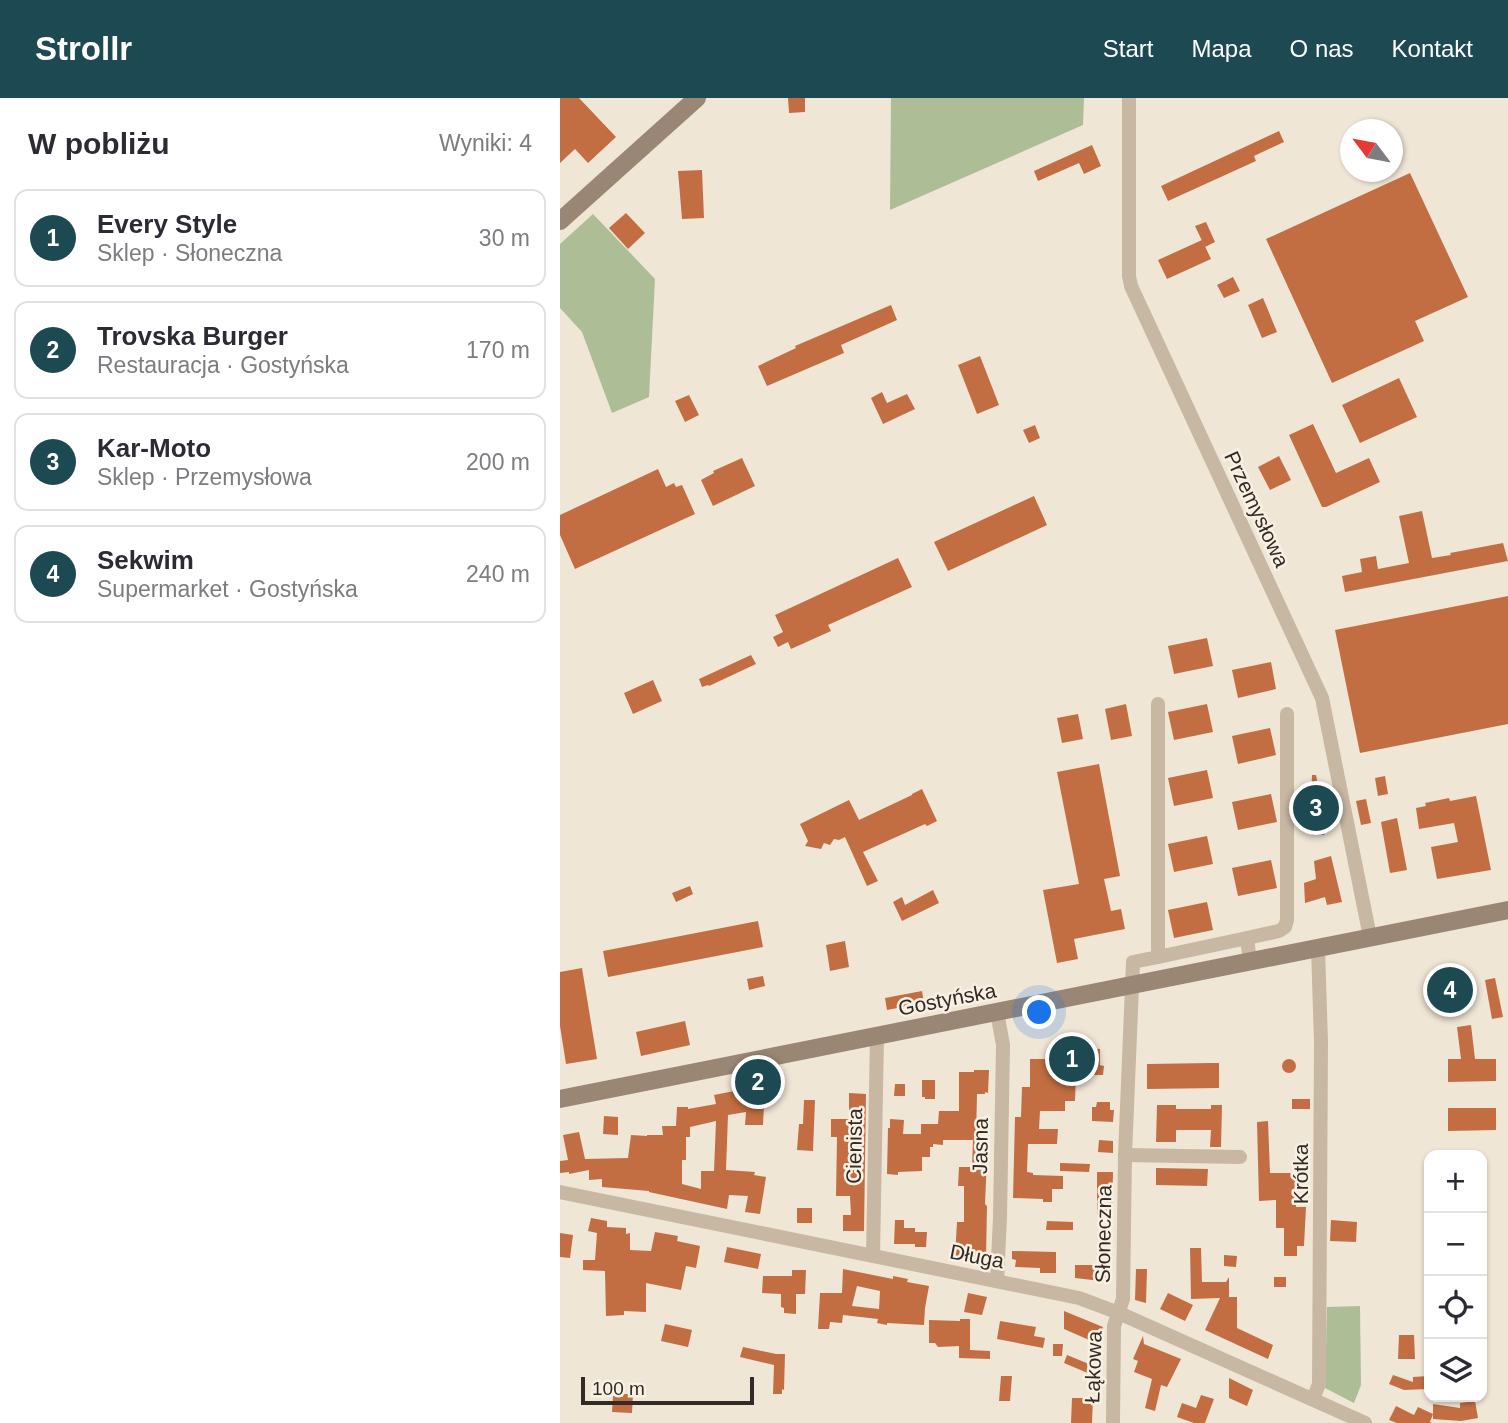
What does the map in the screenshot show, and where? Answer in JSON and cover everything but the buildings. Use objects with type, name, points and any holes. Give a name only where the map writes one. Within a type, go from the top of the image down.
[{"type":"main road","points":[[560,221],[697,98]]},
{"type":"main road","name":"Gostyńska","points":[[560,1099],[1508,910]]},
{"type":"street","name":"Przemysłowa","points":[[1129,98],[1131,286],[1322,698],[1370,937]]},
{"type":"street","points":[[1158,704],[1158,957]]},
{"type":"street","points":[[1131,985],[1133,962],[1279,932],[1285,927],[1287,714]]},
{"type":"street","points":[[1247,938],[1250,962]]},
{"type":"street","name":"Krótka","points":[[1312,1399],[1319,1384],[1321,1042],[1318,948]]},
{"type":"street","name":"Słoneczna","points":[[1119,1313],[1123,1299],[1131,985]]},
{"type":"street","name":"Jasna","points":[[997,1012],[1003,1045],[997,1282]]},
{"type":"street","name":"Cienista","points":[[873,1256],[877,1036]]},
{"type":"street","name":"Słoneczna","points":[[1125,1155],[1240,1157]]},
{"type":"street","name":"Długa","points":[[560,1192],[1079,1298],[1119,1313],[1365,1423]]},
{"type":"street","name":"Łąkowa","points":[[1113,1423],[1114,1326],[1119,1313]]},
{"type":"green space","points":[[891,98],[1084,98],[1083,125],[890,210]]},
{"type":"green space","points":[[593,214],[655,279],[649,397],[612,413],[582,332],[560,308],[560,244]]},
{"type":"green space","points":[[1360,1306],[1361,1385],[1354,1403],[1325,1388],[1327,1307]]},
{"type":"place","name":"Kar-Moto","points":[[1316,808]]},
{"type":"place","name":"Sekwim","points":[[1450,990]]},
{"type":"place","name":"Every Style","points":[[1072,1059]]},
{"type":"place","name":"Trovska Burger","points":[[758,1082]]}]
